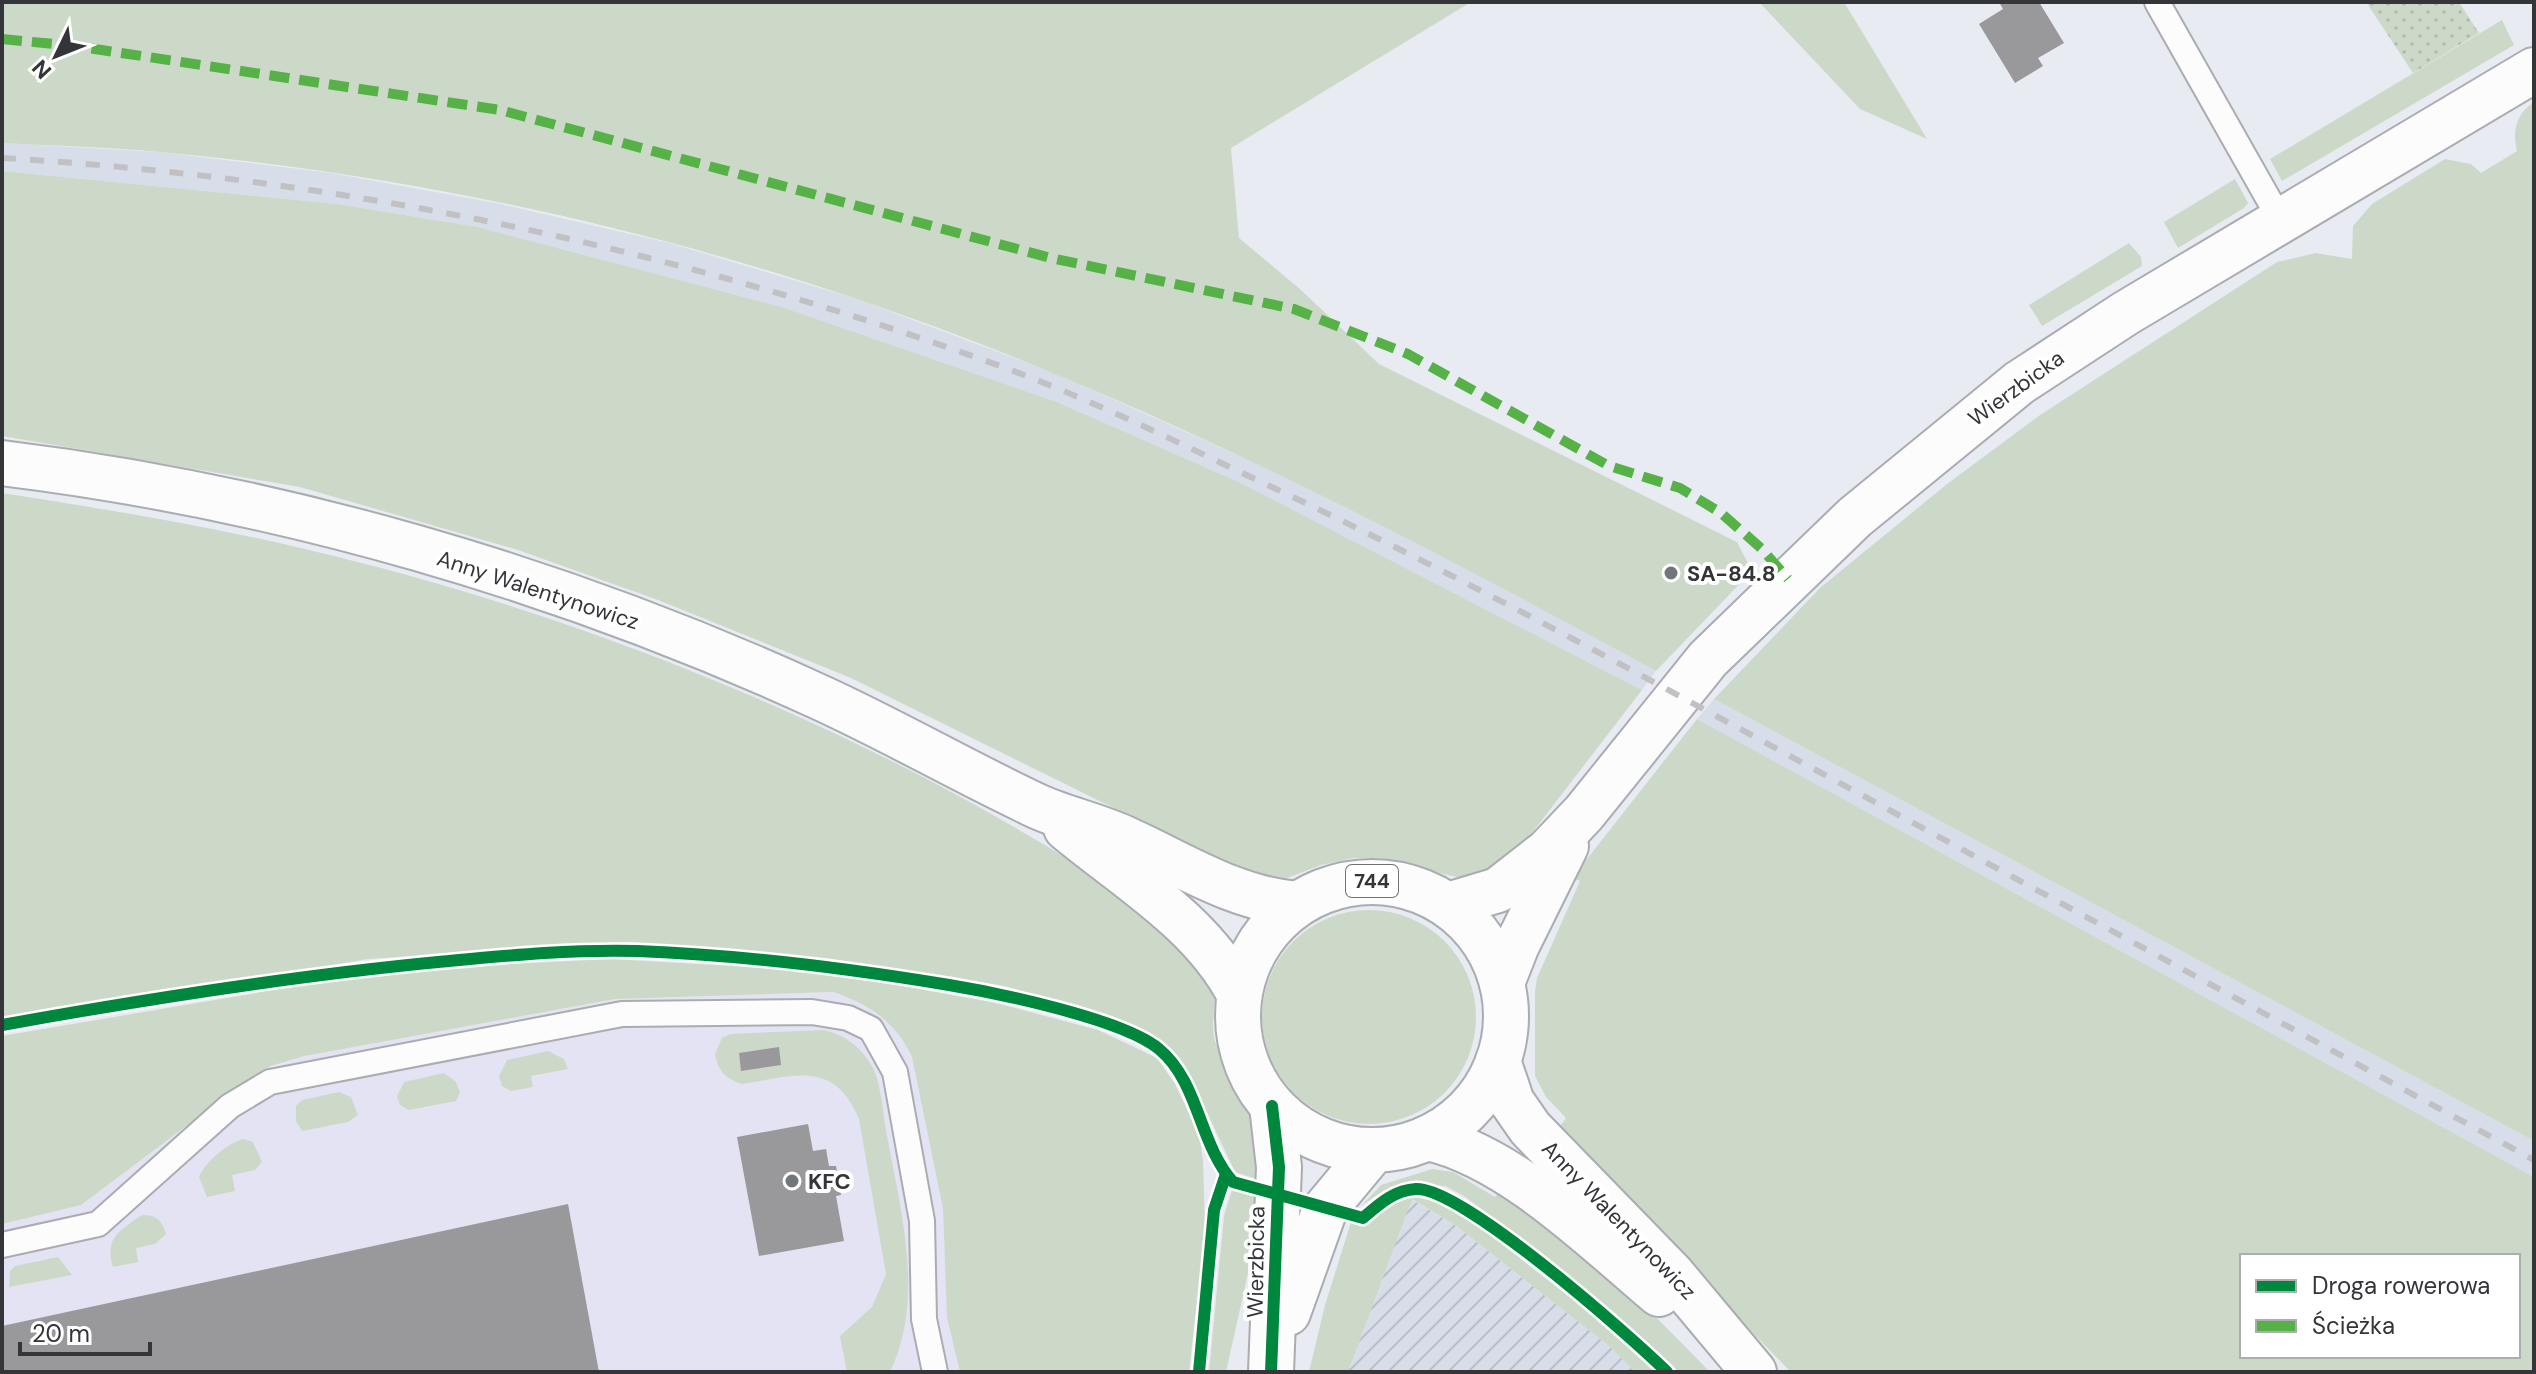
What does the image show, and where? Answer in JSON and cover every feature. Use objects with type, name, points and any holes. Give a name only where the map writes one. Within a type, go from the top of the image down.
[{"type":"main road","name":"Wierzbicka","points":[[1448,905],[1498,890],[1548,851],[1584,813],[1708,659],[1889,488],[2019,383],[2534,70]]},
{"type":"main road","name":"Anny Walentynowicz","points":[[2,463],[238,505],[417,550],[551,591],[702,647],[816,695],[1042,808],[1123,837],[1240,892],[1297,904]]},
{"type":"main road","name":"Anny Walentynowicz","points":[[1042,808],[1191,930],[1223,965],[1239,994]]},
{"type":"main road","name":"Wierzbicka","points":[[1502,983],[1527,923],[1584,813]]},
{"type":"main road","name":"744","points":[[1372,881],[1419,890],[1448,905],[1482,939],[1502,983],[1506,1017],[1498,1061],[1476,1101],[1454,1122],[1428,1138],[1374,1150],[1324,1142],[1290,1123],[1272,1106],[1245,1062],[1238,1029],[1239,994],[1245,970],[1262,938],[1297,904],[1340,885],[1372,881]]},
{"type":"main road","name":"Anny Walentynowicz","points":[[1498,1061],[1512,1102],[1530,1128],[1672,1274],[1751,1372]]},
{"type":"main road","name":"Wierzbicka","points":[[1272,1106],[1279,1167],[1272,1364]]},
{"type":"main road","name":"Anny Walentynowicz","points":[[1428,1138],[1457,1145],[1496,1165],[1623,1264],[1751,1372]]},
{"type":"main road","name":"Wierzbicka","points":[[1272,1364],[1325,1209],[1374,1150]]},
{"type":"lane","points":[[2157,2],[2281,221]]},
{"type":"lane","points":[[2,1245],[98,1224],[230,1106],[270,1082],[622,1014],[812,1012],[848,1018],[871,1029],[895,1072],[922,1221],[924,1319],[935,1372]]},
{"type":"shaded area","points":[[2,143],[159,152],[331,173],[496,203],[669,243],[857,299],[1059,375],[1271,470],[1486,578],[1656,671],[1642,690],[1239,482],[1057,402],[782,307],[478,227],[338,204],[2,171]]},
{"type":"shaded area","points":[[1714,699],[2534,1141],[2534,1177],[1697,719]]},
{"type":"shaded area","points":[[833,992],[856,1000],[889,1022],[902,1036],[912,1057],[943,1209],[947,1318],[960,1372],[2,1372],[2,1175],[305,1056],[615,999]]},
{"type":"shaded area","points":[[1411,1199],[1455,1225],[1609,1346],[1635,1372],[1348,1372]]},
{"type":"green space","points":[[2,2],[1471,2],[1231,148],[1239,238],[1300,289],[1379,364],[1737,542],[1752,571],[1656,671],[1363,516],[1164,421],[961,336],[773,272],[687,247],[513,205],[337,173],[140,150],[2,143]]},
{"type":"green space","points":[[1759,2],[1844,2],[1927,139],[1860,109]]},
{"type":"green space","points":[[2366,2],[2459,2],[2479,33],[2413,73]]},
{"type":"green space","points":[[2502,20],[2514,45],[2282,181],[2270,159]]},
{"type":"green space","points":[[2534,102],[2534,1141],[1714,699],[1820,588],[1947,484],[2040,415],[2277,262],[2316,253],[2352,259],[2353,226],[2372,204],[2445,159],[2471,164],[2481,173],[2517,151],[2517,124],[2523,112]]},
{"type":"green space","points":[[2,171],[338,204],[478,227],[782,307],[1057,402],[1239,482],[1642,690],[1515,855],[1492,870],[1465,879],[1375,858],[1354,858],[1321,865],[1282,880],[1247,874],[851,678],[658,600],[518,550],[300,487],[2,436]]},
{"type":"green space","points":[[2235,179],[2248,203],[2244,208],[2178,248],[2164,222]]},
{"type":"green space","points":[[2129,243],[2141,257],[2142,266],[2042,326],[2029,305]]},
{"type":"green space","points":[[2,493],[267,540],[483,597],[658,658],[744,693],[912,771],[993,815],[1082,868],[1140,909],[1190,957],[1210,984],[1215,1003],[1214,1037],[1255,1127],[1263,1181],[1235,1172],[1185,1066],[1164,1042],[1152,1035],[1115,1020],[1004,986],[826,958],[630,942],[368,959],[2,1020]]},
{"type":"green space","points":[[1697,719],[2534,1177],[2534,1372],[1791,1372],[1556,1131],[1566,1118],[1546,1097],[1535,1076],[1535,991],[1537,978],[1580,881],[1572,878]]},
{"type":"green space","points":[[1369,910],[1410,918],[1445,941],[1468,976],[1476,1017],[1468,1058],[1445,1093],[1410,1116],[1369,1124],[1328,1116],[1293,1093],[1270,1058],[1262,1017],[1270,976],[1293,941],[1328,918]]},
{"type":"green space","points":[[611,959],[820,971],[996,1003],[1098,1030],[1157,1058],[1175,1084],[1199,1135],[1203,1160],[1205,1229],[1189,1372],[960,1372],[947,1318],[943,1209],[912,1057],[898,1034],[880,1016],[858,1002],[833,992],[615,999],[305,1056],[271,1066],[246,1081],[81,1205],[2,1224],[2,1036],[326,981],[464,966]]},
{"type":"green space","points":[[823,1030],[839,1035],[859,1049],[874,1070],[881,1094],[903,1225],[908,1285],[900,1344],[890,1372],[847,1372],[840,1336],[872,1307],[886,1274],[859,1119],[849,1100],[825,1079],[811,1076],[742,1084],[724,1074],[715,1054],[722,1038],[730,1034]]},
{"type":"green space","points":[[548,1051],[564,1059],[568,1069],[531,1076],[533,1087],[511,1091],[502,1086],[499,1076],[507,1060]]},
{"type":"green space","points":[[444,1073],[456,1082],[460,1092],[456,1101],[409,1110],[400,1105],[397,1096],[404,1082]]},
{"type":"green space","points":[[339,1092],[351,1097],[358,1115],[348,1122],[302,1131],[296,1121],[296,1106],[302,1100]]},
{"type":"green space","points":[[243,1139],[253,1142],[262,1162],[255,1170],[232,1175],[235,1191],[207,1197],[199,1177],[202,1171],[218,1154]]},
{"type":"green space","points":[[1432,1169],[1453,1172],[1495,1197],[1503,1187],[1649,1310],[1710,1372],[1679,1372],[1574,1280],[1464,1196],[1445,1186],[1414,1183],[1383,1191],[1361,1206],[1381,1185]]},
{"type":"green space","points":[[1232,1190],[1259,1197],[1250,1264],[1226,1372],[1209,1372],[1224,1216]]},
{"type":"green space","points":[[1408,1196],[1448,1204],[1463,1214],[1621,1337],[1658,1372],[1635,1372],[1609,1346],[1455,1225],[1412,1199],[1348,1372],[1309,1372],[1325,1305],[1351,1222],[1364,1227]]},
{"type":"green space","points":[[142,1215],[158,1219],[166,1234],[155,1244],[136,1248],[138,1262],[113,1267],[112,1242],[121,1230]]},
{"type":"green space","points":[[58,1257],[72,1275],[9,1287],[10,1271],[15,1266]]},
{"type":"building","points":[[1999,2],[2039,2],[2064,43],[2038,58],[2043,66],[2015,83],[1979,24],[2003,9]]},
{"type":"building","name":"SA-84.8","points":[[1669,564],[1680,570],[1673,582],[1663,576]]},
{"type":"building","points":[[779,1047],[781,1065],[741,1071],[739,1053]]},
{"type":"building","name":"KFC","points":[[808,1124],[813,1151],[826,1149],[829,1166],[836,1166],[841,1195],[836,1196],[844,1241],[759,1256],[737,1137]]},
{"type":"building","points":[[568,1204],[599,1372],[2,1372],[2,1326]]},
{"type":"railway","points":[[2,158],[257,182],[508,226],[633,254],[756,287],[879,324],[1031,378],[1181,444],[1482,591],[2534,1160]]},
{"type":"marked path","points":[[2,39],[75,46],[500,110],[1051,258],[1294,309],[1408,354],[1609,466],[1680,488],[1721,513],[1762,549],[1788,579]]},
{"type":"cycle path","points":[[2,1025],[165,997],[329,974],[487,957],[588,951],[677,953],[794,963],[997,994],[1118,1027],[1159,1049],[1183,1078],[1213,1150],[1233,1182],[1363,1218],[1401,1192],[1416,1189],[1438,1195],[1506,1236],[1667,1372]]},
{"type":"cycle path","points":[[1271,1372],[1279,1167],[1272,1106]]},
{"type":"cycle path","points":[[1199,1372],[1214,1210],[1226,1174]]},
{"type":"place","name":"SA-84.8","points":[[1671,573]]},
{"type":"place","name":"KFC","points":[[792,1181]]}]
